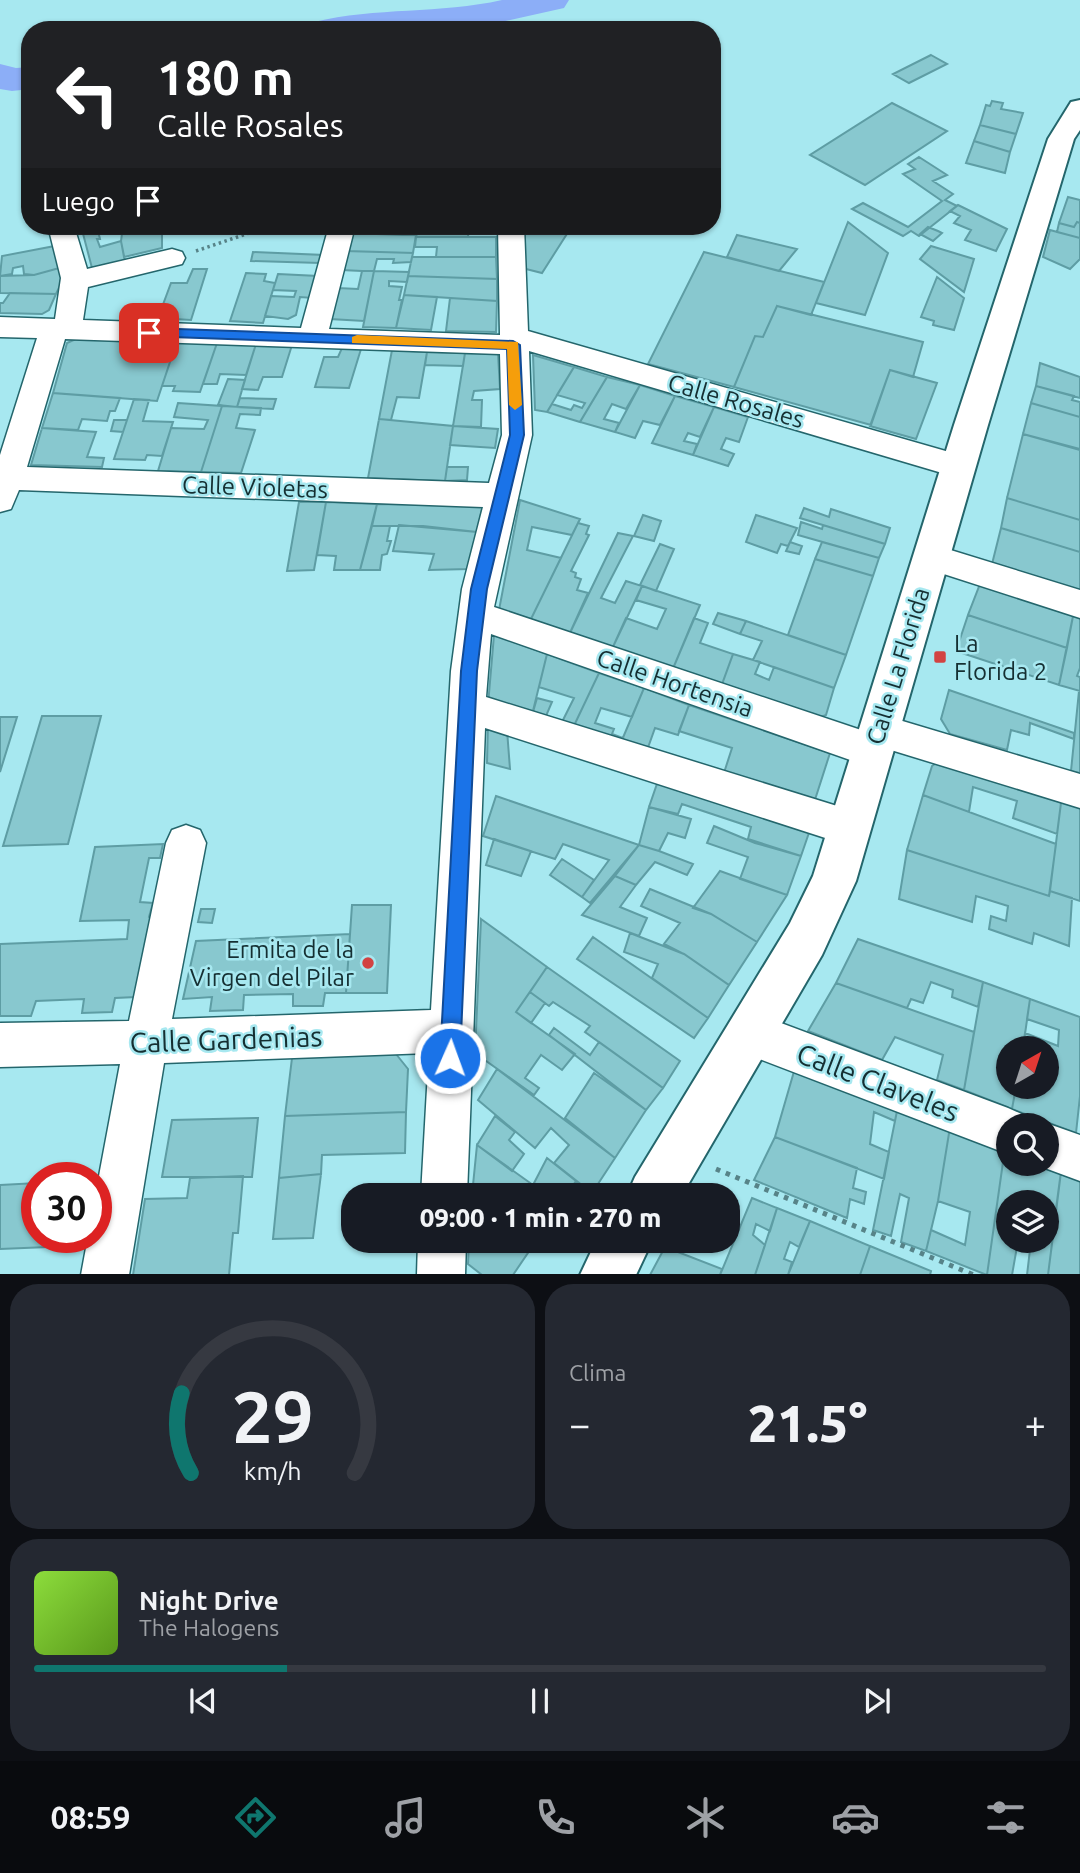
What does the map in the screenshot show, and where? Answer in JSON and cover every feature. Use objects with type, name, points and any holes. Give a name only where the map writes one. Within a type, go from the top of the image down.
[{"type":"main road","name":"Calle La Florida","points":[[660,1183],[806,939],[828,893],[1061,139],[1080,108]]},
{"type":"main road","points":[[607,1274],[619,1253]]},
{"type":"street","points":[[4,489],[77,287],[72,255],[64,235]]},
{"type":"street","points":[[312,338],[340,235]]},
{"type":"street","points":[[445,1183],[467,707],[479,589],[517,435],[511,235]]},
{"type":"street","points":[[76,281],[172,258]]},
{"type":"street","name":"Calle Rosales","points":[[0,327],[312,338],[513,341],[959,466]]},
{"type":"street","name":"Calle Violetas","points":[[4,489],[503,496]]},
{"type":"street","points":[[931,557],[1080,604]]},
{"type":"street","name":"Calle Hortensia","points":[[476,615],[876,741],[1080,791]]},
{"type":"street","points":[[467,707],[850,828]]},
{"type":"street","points":[[105,1274],[146,1042],[186,843]]},
{"type":"street","name":"Calle Gardenias","points":[[0,1045],[451,1031]]},
{"type":"street","name":"Calle Claveles","points":[[749,1033],[996,1126]]},
{"type":"street","points":[[1059,1151],[1080,1158]]},
{"type":"street","points":[[441,1274],[442,1253]]},
{"type":"path","points":[[172,258],[242,235]]},
{"type":"path","points":[[678,1153],[972,1274]]},
{"type":"building","points":[[931,55],[947,64],[909,83],[893,74]]},
{"type":"building","points":[[992,101],[1003,103],[1001,109],[1023,113],[1016,134],[980,125],[986,105],[990,106]]},
{"type":"building","points":[[892,103],[947,131],[865,185],[810,155]]},
{"type":"building","points":[[980,125],[1016,134],[1010,152],[974,141]]},
{"type":"building","points":[[974,141],[1010,152],[1005,173],[966,163]]},
{"type":"building","points":[[919,157],[947,175],[933,181],[953,194],[945,200],[957,206],[919,236],[911,231],[903,236],[852,209],[863,203],[908,227],[942,201],[903,174],[915,169],[908,164]]},
{"type":"building","points":[[1068,197],[1080,200],[1080,223],[1077,222],[1074,227],[1059,223]]},
{"type":"building","points":[[958,205],[1007,229],[996,251],[965,240],[971,230],[954,223],[960,216],[950,211]]},
{"type":"building","points":[[848,222],[888,253],[865,315],[816,303]]},
{"type":"building","points":[[1077,222],[1080,223],[1080,238],[1057,232],[1059,223],[1074,227]]},
{"type":"building","points":[[928,227],[942,233],[933,241],[920,234]]},
{"type":"building","points":[[1050,230],[1080,238],[1080,259],[1070,269],[1043,257]]},
{"type":"building","points":[[83,235],[99,235],[100,239],[97,239],[100,247],[121,241],[125,261],[92,268]]},
{"type":"building","points":[[122,235],[162,235],[162,248],[124,257]]},
{"type":"building","points":[[350,235],[416,235],[413,253],[346,251]]},
{"type":"building","points":[[417,235],[468,235],[468,237]]},
{"type":"building","points":[[524,235],[566,235],[542,273],[522,268]]},
{"type":"building","points":[[737,235],[797,249],[779,271],[727,257]]},
{"type":"building","points":[[416,237],[496,237],[496,257],[436,257],[437,247],[415,247]]},
{"type":"building","points":[[60,245],[63,267],[34,275],[24,274],[23,266],[13,268],[12,274],[0,276],[2,256]]},
{"type":"building","points":[[931,246],[974,259],[964,292],[920,259]]},
{"type":"building","points":[[346,251],[413,253],[411,262],[393,263],[394,259],[377,259],[374,271],[362,271],[342,270]]},
{"type":"building","points":[[253,252],[324,255],[320,263],[251,261]]},
{"type":"building","points":[[704,252],[824,282],[811,315],[777,306],[763,337],[755,336],[734,387],[648,364]]},
{"type":"building","points":[[412,257],[496,257],[497,279],[408,276]]},
{"type":"building","points":[[63,267],[65,275],[56,294],[0,293],[0,276],[34,275]]},
{"type":"building","points":[[193,269],[207,269],[191,320],[158,318],[171,283],[187,283]]},
{"type":"building","points":[[362,271],[374,271],[364,321],[330,319],[338,288],[358,289]]},
{"type":"building","points":[[374,271],[409,272],[407,282],[389,281],[389,286],[402,287],[396,328],[363,327]]},
{"type":"building","points":[[246,273],[266,274],[264,281],[275,283],[263,323],[230,321]]},
{"type":"building","points":[[278,274],[318,276],[313,298],[300,297],[296,315],[288,319],[265,316],[271,296],[294,297],[296,291],[273,290]]},
{"type":"building","points":[[408,276],[497,279],[497,301],[404,295]]},
{"type":"building","points":[[937,277],[964,298],[954,330],[933,325],[934,321],[921,317]]},
{"type":"building","points":[[10,293],[56,294],[49,310],[42,314],[0,313],[0,303],[3,303]]},
{"type":"building","points":[[404,295],[437,297],[431,330],[396,328]]},
{"type":"building","points":[[450,298],[497,301],[496,332],[446,331]]},
{"type":"building","points":[[777,306],[923,342],[913,377],[890,370],[871,425],[734,387],[755,336],[763,337]]},
{"type":"building","points":[[78,338],[177,341],[157,401],[53,393],[67,343]]},
{"type":"building","points":[[177,341],[217,343],[200,392],[173,391],[175,386],[162,386]]},
{"type":"building","points":[[217,343],[256,344],[246,375],[220,374],[217,384],[203,384]]},
{"type":"building","points":[[256,344],[292,345],[282,377],[263,377],[258,390],[242,389]]},
{"type":"building","points":[[342,348],[361,349],[349,388],[315,387],[324,357],[338,357]]},
{"type":"building","points":[[392,350],[427,352],[419,398],[397,397],[391,420],[379,419]]},
{"type":"building","points":[[427,352],[465,353],[463,366],[425,365]]},
{"type":"building","points":[[465,353],[498,354],[500,389],[474,391],[472,400],[482,400],[481,427],[453,426]]},
{"type":"building","points":[[533,355],[574,367],[547,412],[535,410]]},
{"type":"building","points":[[1040,363],[1080,377],[1080,398],[1036,386]]},
{"type":"building","points":[[574,367],[607,377],[580,422],[547,412],[552,404],[571,410],[574,405],[582,408],[585,403],[557,395]]},
{"type":"building","points":[[890,370],[937,383],[916,439],[870,426]]},
{"type":"building","points":[[607,377],[640,385],[626,409],[612,404],[604,419],[619,423],[615,432],[580,422]]},
{"type":"building","points":[[228,379],[245,380],[237,407],[218,405]]},
{"type":"building","points":[[640,385],[675,396],[660,425],[643,421],[635,438],[615,432]]},
{"type":"building","points":[[1036,386],[1074,396],[1072,400],[1080,402],[1080,417],[1031,403]]},
{"type":"building","points":[[53,393],[120,398],[115,411],[110,411],[107,421],[82,419],[78,430],[42,428]]},
{"type":"building","points":[[675,396],[714,407],[700,437],[688,433],[684,441],[697,444],[693,455],[652,443]]},
{"type":"building","points":[[240,398],[276,399],[273,409],[237,407]]},
{"type":"building","points":[[134,399],[149,400],[143,421],[173,422],[162,456],[147,455],[145,460],[114,459]]},
{"type":"building","points":[[178,403],[222,406],[201,472],[158,471],[171,428],[204,429],[208,420],[174,417]]},
{"type":"building","points":[[1031,403],[1080,417],[1080,449],[1023,434]]},
{"type":"building","points":[[222,406],[261,408],[260,415],[240,414],[236,428],[255,430],[241,473],[201,472]]},
{"type":"building","points":[[714,407],[748,417],[739,442],[726,438],[721,449],[734,454],[728,466],[693,455]]},
{"type":"building","points":[[379,419],[453,426],[445,481],[368,478]]},
{"type":"building","points":[[114,420],[127,420],[123,432],[111,431]]},
{"type":"building","points":[[453,426],[498,429],[495,448],[450,445]]},
{"type":"building","points":[[42,428],[96,432],[87,457],[104,458],[102,467],[31,465]]},
{"type":"building","points":[[1023,434],[1080,450],[1080,520],[1007,498]]},
{"type":"building","points":[[447,467],[468,467],[467,480],[445,481]]},
{"type":"building","points":[[1007,498],[1080,520],[1080,552],[1001,528]]},
{"type":"building","points":[[520,500],[580,519],[572,535],[532,527],[527,550],[561,558],[530,621],[499,610]]},
{"type":"building","points":[[299,502],[326,502],[314,570],[287,571]]},
{"type":"building","points":[[326,502],[377,504],[360,570],[334,570],[336,556],[317,555]]},
{"type":"building","points":[[377,504],[483,505],[477,532],[423,526],[372,526]]},
{"type":"building","points":[[804,508],[829,517],[831,509],[890,528],[885,544],[800,518]]},
{"type":"building","points":[[643,515],[661,521],[654,541],[634,536]]},
{"type":"building","points":[[756,515],[797,528],[788,546],[781,544],[777,553],[746,542]]},
{"type":"building","points":[[801,522],[822,529],[823,525],[885,544],[879,558],[798,535]]},
{"type":"building","points":[[578,523],[589,526],[586,534],[589,535],[571,571],[576,573],[575,577],[581,579],[577,590],[588,593],[569,635],[530,621]]},
{"type":"building","points":[[399,525],[477,532],[469,569],[429,570],[434,554],[393,551]]},
{"type":"building","points":[[372,526],[390,526],[387,541],[391,541],[387,554],[382,555],[380,570],[360,570]]},
{"type":"building","points":[[1001,528],[1080,552],[1080,591],[992,564]]},
{"type":"building","points":[[618,533],[633,536],[601,598],[615,603],[626,581],[642,586],[612,649],[569,635]]},
{"type":"building","points":[[790,542],[802,546],[799,554],[786,551]]},
{"type":"building","points":[[822,542],[879,558],[873,576],[815,559]]},
{"type":"building","points":[[660,544],[674,549],[656,591],[640,585]]},
{"type":"building","points":[[815,559],[873,576],[846,655],[788,635]]},
{"type":"building","points":[[980,584],[1074,611],[1067,648],[968,615]]},
{"type":"building","points":[[642,586],[700,605],[672,671],[612,649],[626,618],[657,629],[666,609],[636,600]]},
{"type":"building","points":[[1074,611],[1080,613],[1080,668],[1077,676],[1080,677],[1080,691],[1059,685]]},
{"type":"building","points":[[718,613],[746,621],[740,634],[713,624]]},
{"type":"building","points":[[968,615],[1067,648],[1059,685],[956,651]]},
{"type":"building","points":[[694,618],[708,623],[700,643],[733,654],[721,687],[672,671]]},
{"type":"building","points":[[746,621],[846,655],[834,688],[753,660],[762,641],[740,634]]},
{"type":"building","points":[[494,635],[547,654],[531,719],[488,705]]},
{"type":"building","points":[[547,654],[599,673],[571,732],[559,728],[574,698],[539,687]]},
{"type":"building","points":[[733,654],[760,662],[755,674],[769,680],[774,667],[834,688],[826,715],[811,721],[721,687]]},
{"type":"building","points":[[599,673],[644,688],[632,717],[601,708],[595,723],[614,729],[612,734],[623,738],[619,747],[571,732]]},
{"type":"building","points":[[644,688],[689,705],[678,735],[655,728],[645,756],[619,747]]},
{"type":"building","points":[[949,690],[1074,733],[1074,739],[1030,723],[1029,735],[1011,730],[1007,750],[950,734],[941,719]]},
{"type":"building","points":[[1080,691],[1080,773],[1071,771]]},
{"type":"building","points":[[537,698],[552,702],[543,723],[531,719]]},
{"type":"building","points":[[689,705],[830,753],[812,809],[722,779],[732,748],[679,731]]},
{"type":"building","points":[[42,716],[101,716],[68,844],[3,846]]},
{"type":"building","points":[[0,717],[17,717],[0,772]]},
{"type":"building","points":[[488,723],[507,730],[510,769],[487,763]]},
{"type":"building","points":[[943,758],[1062,795],[1057,834],[1013,818],[1017,801],[973,787],[969,812],[923,795],[932,766]]},
{"type":"building","points":[[660,775],[812,824],[801,856],[748,839],[751,827],[682,804],[678,814],[649,807]]},
{"type":"building","points":[[923,795],[1056,844],[1049,896],[907,850]]},
{"type":"building","points":[[1062,795],[1080,800],[1080,901],[1050,891]]},
{"type":"building","points":[[496,796],[639,845],[590,903],[582,897],[609,860],[563,844],[555,859],[483,836]]},
{"type":"building","points":[[649,807],[691,819],[685,838],[668,833],[659,851],[639,845]]},
{"type":"building","points":[[714,826],[755,843],[801,856],[787,895],[740,879],[748,857],[707,843]]},
{"type":"building","points":[[494,839],[531,851],[521,876],[486,865]]},
{"type":"building","points":[[163,844],[160,858],[149,858],[140,902],[153,903],[149,917],[153,921],[136,997],[115,998],[112,1012],[82,1013],[84,999],[36,1001],[31,1016],[0,1016],[0,944],[127,939],[129,920],[80,921],[95,847]]},
{"type":"building","points":[[639,845],[693,864],[687,875],[655,862],[636,885],[615,876]]},
{"type":"building","points":[[907,850],[1049,896],[1050,891],[1072,898],[1069,946],[1034,933],[1032,944],[989,929],[991,916],[1006,921],[1008,906],[976,896],[972,922],[899,899]]},
{"type":"building","points":[[562,859],[594,880],[582,897],[550,875]]},
{"type":"building","points":[[720,871],[787,895],[757,942],[711,914],[693,908]]},
{"type":"building","points":[[615,876],[636,885],[620,907],[647,918],[639,936],[582,915]]},
{"type":"building","points":[[650,889],[711,914],[757,942],[729,985],[684,954],[664,944],[680,923],[641,906]]},
{"type":"building","name":"Ermita de la Virgen del Pilar","points":[[352,905],[391,905],[387,993],[346,993]]},
{"type":"building","points":[[201,909],[215,909],[212,923],[198,922]]},
{"type":"building","points":[[481,919],[547,967],[516,1012],[575,1054],[562,1070],[541,1055],[525,1078],[539,1088],[534,1095],[475,1053]]},
{"type":"building","points":[[630,933],[684,954],[729,985],[708,1018],[652,978],[658,964],[624,952]]},
{"type":"building","points":[[350,934],[346,993],[325,993],[323,1006],[293,1006],[293,994],[244,995],[243,1010],[210,1011],[212,997],[183,999],[196,941]]},
{"type":"building","points":[[593,937],[708,1018],[694,1038],[577,959]]},
{"type":"building","points":[[858,939],[983,982],[978,1007],[952,997],[953,990],[931,982],[923,1003],[911,999],[907,1008],[836,983]]},
{"type":"building","points":[[547,967],[680,1061],[663,1088],[585,1032],[590,1026],[553,1002],[549,1006],[530,992]]},
{"type":"building","points":[[983,982],[1030,999],[1025,1036],[996,1036],[996,1099],[1014,1099],[1012,1109],[964,1090]]},
{"type":"building","points":[[836,983],[974,1032],[964,1090],[937,1080],[943,1055],[895,1037],[882,1060],[808,1031]]},
{"type":"building","points":[[530,992],[545,1003],[531,1023],[516,1012]]},
{"type":"building","points":[[1030,999],[1080,1017],[1080,1096],[1076,1133],[1059,1127],[1059,1113],[1023,1113],[1012,1109],[1014,1099],[1059,1099],[1059,1030],[1027,1019]]},
{"type":"building","points":[[554,1028],[590,1055],[599,1042],[663,1088],[646,1110],[549,1035]]},
{"type":"building","points":[[396,1054],[408,1069],[406,1112],[285,1116],[292,1058]]},
{"type":"building","points":[[795,1068],[899,1101],[895,1121],[874,1112],[870,1144],[889,1152],[884,1179],[775,1137]]},
{"type":"building","points":[[497,1069],[615,1158],[599,1183],[579,1183],[554,1163],[569,1145],[551,1128],[535,1148],[478,1100]]},
{"type":"building","points":[[594,1073],[646,1110],[615,1158],[565,1118]]},
{"type":"building","points":[[899,1101],[951,1121],[938,1201],[926,1251],[901,1242],[909,1198],[900,1194],[891,1236],[873,1230]]},
{"type":"building","points":[[406,1112],[405,1153],[322,1155],[321,1174],[279,1178],[285,1116]]},
{"type":"building","points":[[495,1116],[515,1132],[509,1140],[524,1154],[512,1171],[477,1145]]},
{"type":"building","points":[[258,1118],[252,1177],[162,1177],[172,1120]]},
{"type":"building","points":[[951,1121],[996,1137],[996,1176],[1001,1176],[999,1190],[996,1190],[996,1212],[987,1274],[926,1251],[931,1230],[965,1245],[970,1212],[938,1201]]},
{"type":"building","points":[[775,1137],[857,1168],[853,1188],[866,1192],[864,1204],[850,1199],[847,1218],[754,1180]]},
{"type":"building","points":[[477,1145],[530,1183],[473,1183]]},
{"type":"building","points":[[547,1158],[576,1181],[575,1183],[534,1183]]},
{"type":"building","points":[[1059,1164],[1062,1164],[1059,1190],[999,1190],[1001,1176],[1059,1176]]},
{"type":"building","points":[[1062,1164],[1080,1170],[1080,1274],[1048,1274],[1051,1253],[1059,1253],[1059,1190]]},
{"type":"building","points":[[321,1174],[313,1238],[273,1239],[279,1178]]},
{"type":"building","points":[[243,1176],[238,1233],[233,1233],[229,1274],[133,1274],[145,1199],[187,1198],[190,1178]]},
{"type":"building","points":[[21,1184],[21,1248],[0,1249],[0,1185]]},
{"type":"building","points":[[752,1198],[777,1208],[770,1231],[756,1224],[753,1235],[765,1245],[755,1274],[720,1274],[729,1253],[740,1253],[740,1227]]},
{"type":"building","points":[[777,1208],[810,1221],[799,1247],[790,1242],[784,1259],[792,1262],[788,1274],[755,1274]]},
{"type":"building","points":[[996,1212],[996,1253],[1016,1253],[1012,1274],[987,1274]]},
{"type":"building","points":[[810,1221],[870,1246],[860,1274],[788,1274]]},
{"type":"building","points":[[870,1246],[931,1271],[930,1274],[860,1274]]},
{"type":"building","points":[[468,1253],[528,1253],[514,1274],[481,1274],[468,1264]]},
{"type":"building","points":[[662,1253],[681,1253],[722,1269],[720,1274],[651,1274]]},
{"type":"building","points":[[1030,1253],[1051,1253],[1048,1274],[1027,1274]]},
{"type":"waterway","points":[[432,21],[465,19],[551,0]]},
{"type":"waterway","points":[[0,75],[12,80],[21,79]]},
{"type":"slow traffic","points":[[357,340],[513,345],[515,405]]},
{"type":"place","name":"La Florida 2","points":[[940,657]]},
{"type":"place","name":"Ermita de la Virgen del Pilar","points":[[368,963]]},
{"type":"route","points":[[149,333],[513,345],[517,435],[479,589],[469,671],[450,1058]]}]
